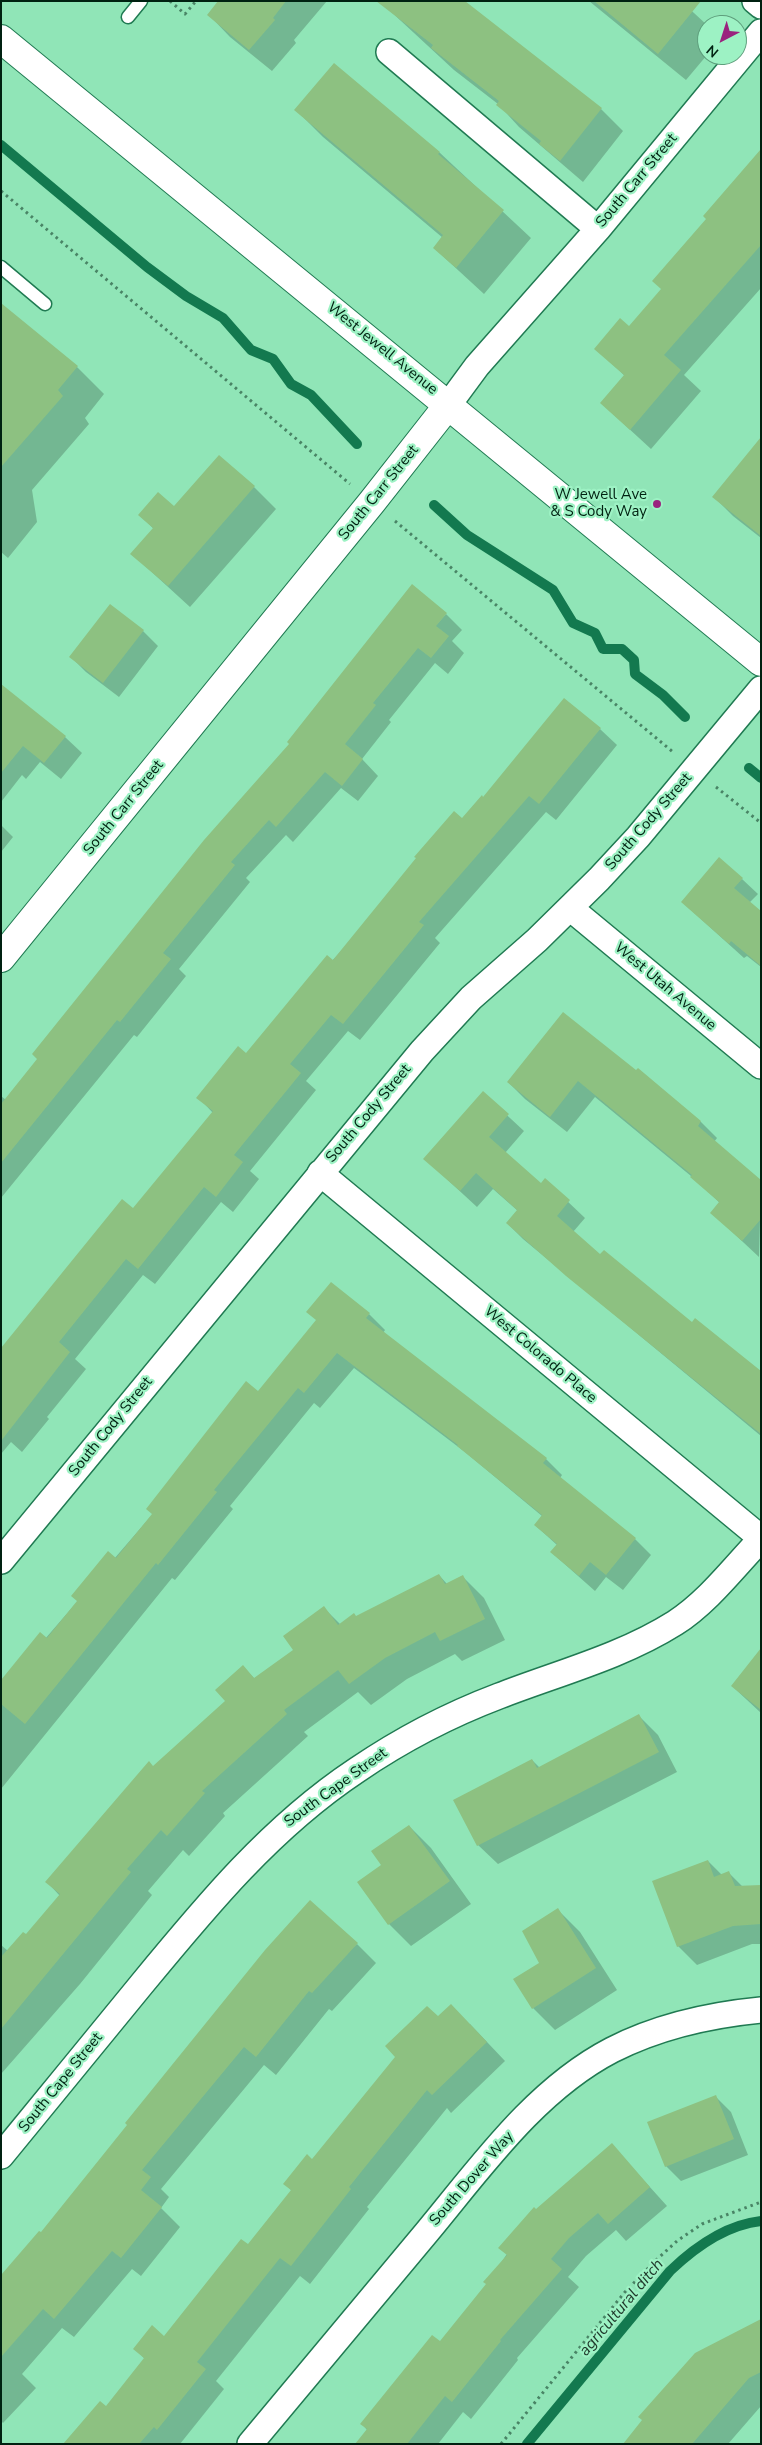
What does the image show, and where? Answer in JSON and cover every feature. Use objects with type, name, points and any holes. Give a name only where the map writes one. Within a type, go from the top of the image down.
[{"type":"main road","name":"West Jewell Avenue","points":[[1,39],[449,404],[761,662]]},
{"type":"main road","name":"South Carr Street","points":[[1,958],[372,502],[449,404]]},
{"type":"street","points":[[755,1],[761,6]]},
{"type":"street","name":"South Carr Street","points":[[449,404],[502,337],[598,228],[761,32]]},
{"type":"street","points":[[390,52],[598,228]]},
{"type":"street","name":"South Cody Street","points":[[1,1561],[320,1172],[422,1051],[471,998],[570,908],[638,837],[761,689]]},
{"type":"street","name":"West Utah Avenue","points":[[570,908],[761,1066]]},
{"type":"street","name":"West Colorado Place","points":[[320,1172],[761,1538]]},
{"type":"street","name":"South Cape Street","points":[[1,2156],[188,1928],[254,1855],[307,1807],[355,1770],[429,1727],[496,1697],[610,1656],[661,1631],[697,1606],[761,1538]]},
{"type":"street","name":"South Dover Way","points":[[250,2444],[479,2170],[532,2110],[555,2090],[611,2051],[652,2032],[685,2022],[761,2010]]},
{"type":"lane","points":[[128,18],[141,1]]},
{"type":"lane","points":[[1,267],[45,304]]},
{"type":"path","points":[[170,1],[185,14],[196,1]]},
{"type":"path","points":[[1,191],[372,502],[761,823]]},
{"type":"path","points":[[501,2444],[626,2292],[677,2241],[702,2224],[761,2202]]},
{"type":"building","points":[[218,1],[286,1],[273,18],[275,20],[249,50],[207,15]]},
{"type":"building","points":[[376,1],[465,1],[602,108],[560,161],[539,144],[541,141],[496,105],[499,101],[431,48],[433,45]]},
{"type":"building","points":[[594,1],[701,1],[658,54]]},
{"type":"building","points":[[334,63],[440,152],[438,154],[504,210],[456,268],[433,248],[443,235],[294,110]]},
{"type":"building","points":[[761,149],[761,245],[664,355],[681,370],[630,430],[600,403],[624,375],[594,349],[620,318],[629,326],[661,289],[652,281],[706,219],[703,216]]},
{"type":"building","points":[[1,303],[78,366],[58,390],[63,396],[1,467]]},
{"type":"building","points":[[761,437],[761,536],[712,497]]},
{"type":"building","points":[[219,455],[255,486],[168,586],[130,554],[153,528],[138,515],[158,492],[174,506]]},
{"type":"building","points":[[412,584],[447,613],[436,626],[449,636],[431,658],[418,648],[373,703],[376,705],[345,744],[363,759],[342,786],[325,772],[276,827],[269,820],[231,862],[235,865],[163,953],[171,959],[120,1022],[117,1020],[1,1163],[1,1104],[37,1059],[32,1054],[204,840],[289,744],[287,742]]},
{"type":"building","points":[[110,604],[144,630],[103,683],[69,657]]},
{"type":"building","points":[[1,684],[66,736],[44,763],[23,746],[1,773]]},
{"type":"building","points":[[564,698],[601,728],[539,804],[529,796],[419,922],[424,925],[343,1024],[331,1015],[290,1064],[301,1073],[234,1155],[243,1162],[216,1197],[204,1187],[138,1269],[126,1259],[59,1342],[70,1352],[1,1441],[1,1348],[122,1199],[133,1208],[213,1111],[196,1098],[238,1046],[246,1053],[327,955],[333,960],[416,858],[414,857],[454,811],[462,818],[482,795],[483,797]]},
{"type":"building","points":[[719,857],[743,878],[734,888],[761,911],[761,966],[731,941],[729,944],[681,902]]},
{"type":"building","points":[[563,1012],[636,1070],[638,1068],[701,1121],[698,1126],[761,1180],[761,1219],[742,1241],[710,1213],[719,1202],[690,1177],[692,1175],[578,1081],[550,1117],[507,1082]]},
{"type":"building","points":[[483,1091],[509,1114],[489,1137],[541,1183],[545,1178],[570,1200],[557,1216],[600,1254],[604,1250],[692,1322],[695,1318],[761,1371],[761,1434],[566,1276],[506,1223],[517,1210],[476,1173],[460,1191],[423,1159]]},
{"type":"building","points":[[331,1282],[370,1313],[366,1318],[547,1458],[543,1463],[636,1538],[606,1575],[590,1562],[579,1576],[550,1552],[557,1544],[534,1525],[542,1515],[458,1445],[337,1353],[304,1393],[298,1388],[214,1490],[217,1492],[158,1565],[156,1563],[25,1724],[1,1704],[1,1680],[40,1632],[47,1638],[77,1601],[71,1596],[108,1551],[116,1558],[152,1514],[146,1509],[246,1381],[258,1391],[316,1320],[306,1312]]},
{"type":"building","points":[[439,1574],[445,1584],[463,1575],[485,1619],[440,1641],[435,1632],[385,1658],[349,1684],[338,1670],[284,1710],[287,1714],[202,1791],[205,1793],[167,1836],[161,1830],[127,1869],[131,1872],[1,2029],[1,1957],[23,1932],[26,1934],[60,1894],[45,1882],[149,1761],[153,1766],[225,1701],[215,1690],[243,1665],[254,1678],[293,1650],[283,1636],[324,1606],[338,1625],[354,1613],[356,1616]]},
{"type":"building","points":[[761,1648],[761,1710],[731,1686]]},
{"type":"building","points":[[639,1714],[659,1752],[477,1846],[453,1800],[532,1759],[537,1768]]},
{"type":"building","points":[[409,1825],[450,1881],[388,1925],[357,1882],[381,1865],[371,1851]]},
{"type":"building","points":[[708,1860],[714,1877],[729,1871],[735,1886],[761,1885],[761,1924],[733,1926],[677,1947],[652,1881]]},
{"type":"building","points":[[310,1900],[358,1943],[312,1993],[309,1991],[256,2057],[244,2047],[142,2170],[151,2177],[141,2190],[162,2207],[121,2258],[112,2251],[54,2319],[43,2309],[1,2357],[1,2275],[39,2231],[41,2232],[127,2125],[125,2123],[265,1950]]},
{"type":"building","points":[[558,1908],[596,1968],[532,2009],[513,1979],[539,1963],[522,1931]]},
{"type":"building","points":[[451,2004],[487,2042],[432,2095],[427,2090],[349,2187],[351,2189],[291,2266],[280,2258],[197,2362],[206,2369],[157,2430],[154,2427],[139,2444],[63,2444],[100,2401],[106,2406],[144,2358],[133,2349],[152,2325],[164,2336],[241,2239],[248,2244],[291,2190],[283,2184],[307,2154],[312,2159],[395,2057],[385,2046],[427,2006],[438,2016]]},
{"type":"building","points":[[716,2095],[734,2139],[665,2167],[647,2122]]},
{"type":"building","points":[[612,2143],[650,2187],[608,2224],[598,2213],[569,2238],[551,2259],[562,2269],[500,2340],[452,2402],[445,2396],[407,2444],[355,2444],[367,2429],[360,2424],[432,2335],[440,2341],[486,2284],[483,2282],[507,2255],[498,2248],[534,2207],[536,2209]]},
{"type":"building","points":[[761,2319],[761,2372],[749,2378],[692,2444],[623,2444],[642,2420],[638,2417],[695,2353]]},
{"type":"waterway","points":[[1,145],[147,267],[186,296],[223,318],[251,350],[273,359],[291,384],[311,395],[357,444]]},
{"type":"waterway","points":[[434,505],[467,535],[553,590],[573,623],[595,633],[603,649],[622,649],[634,660],[635,674],[663,695],[685,717]]},
{"type":"waterway","points":[[749,768],[761,778]]},
{"type":"waterway","name":"agricultural ditch","points":[[527,2444],[670,2271],[711,2238],[735,2227],[761,2221]]},
{"type":"place","name":"W Jewell Ave & S Cody Way","points":[[657,504]]}]
